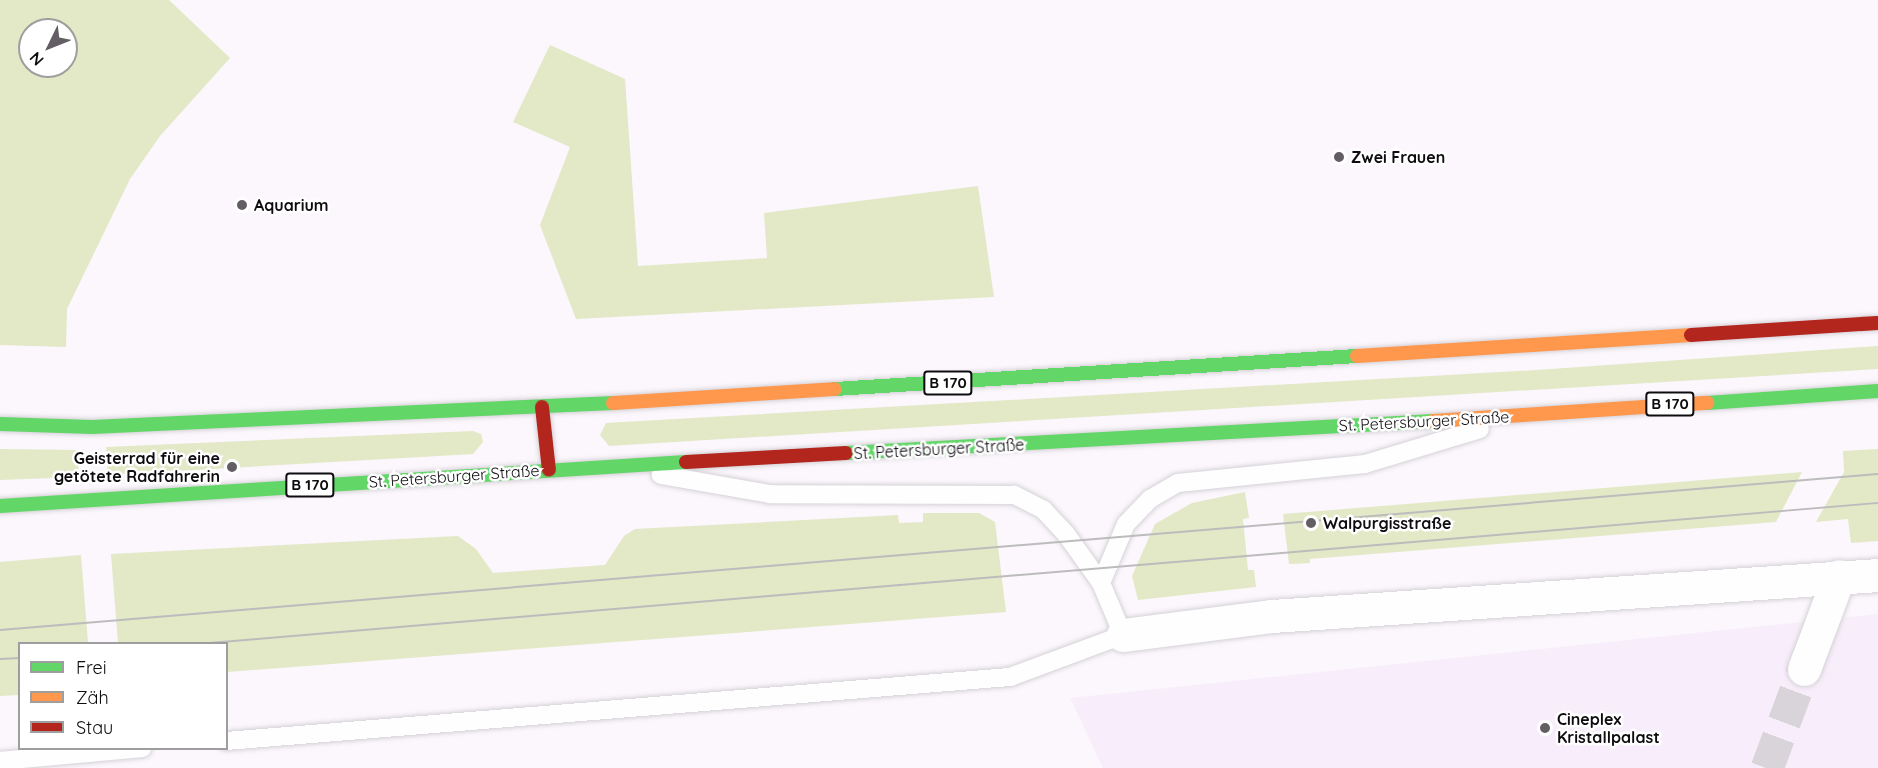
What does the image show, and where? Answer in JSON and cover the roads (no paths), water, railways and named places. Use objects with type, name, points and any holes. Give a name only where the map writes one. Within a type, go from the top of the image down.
[{"type":"main road","name":"B 170","points":[[0,424],[92,426],[543,408],[1878,323]]},
{"type":"main road","name":"St. Petersburger Straße","points":[[0,506],[549,470],[621,468],[1525,415],[1878,391]]},
{"type":"main road","points":[[543,408],[549,470]]},
{"type":"street","points":[[1123,635],[1272,616],[1878,575]]},
{"type":"street","points":[[1804,669],[1839,576]]},
{"type":"lane","points":[[1101,583],[1126,525],[1150,498],[1178,483],[1365,464],[1525,415]]},
{"type":"lane","points":[[228,741],[1010,677],[1123,635],[1101,583],[1044,510],[1014,495],[770,494],[621,468]]},
{"type":"lane","points":[[0,761],[106,760],[136,750]]},
{"type":"tunnel","points":[[1767,768],[1804,669]]},
{"type":"tram line","points":[[0,630],[1878,474]]},
{"type":"tram line","points":[[222,642],[1878,503]]},
{"type":"tram line","points":[[0,659],[18,658]]},
{"type":"place","name":"Zwei Frauen","points":[[1339,157]]},
{"type":"place","name":"Aquarium","points":[[242,205]]},
{"type":"place","name":"Geisterrad für eine getötete Radfahrerin","points":[[232,467]]},
{"type":"place","name":"Walpurgisstraße","points":[[1311,523]]},
{"type":"place","name":"Cineplex Kristallpalast","points":[[1545,728]]}]
